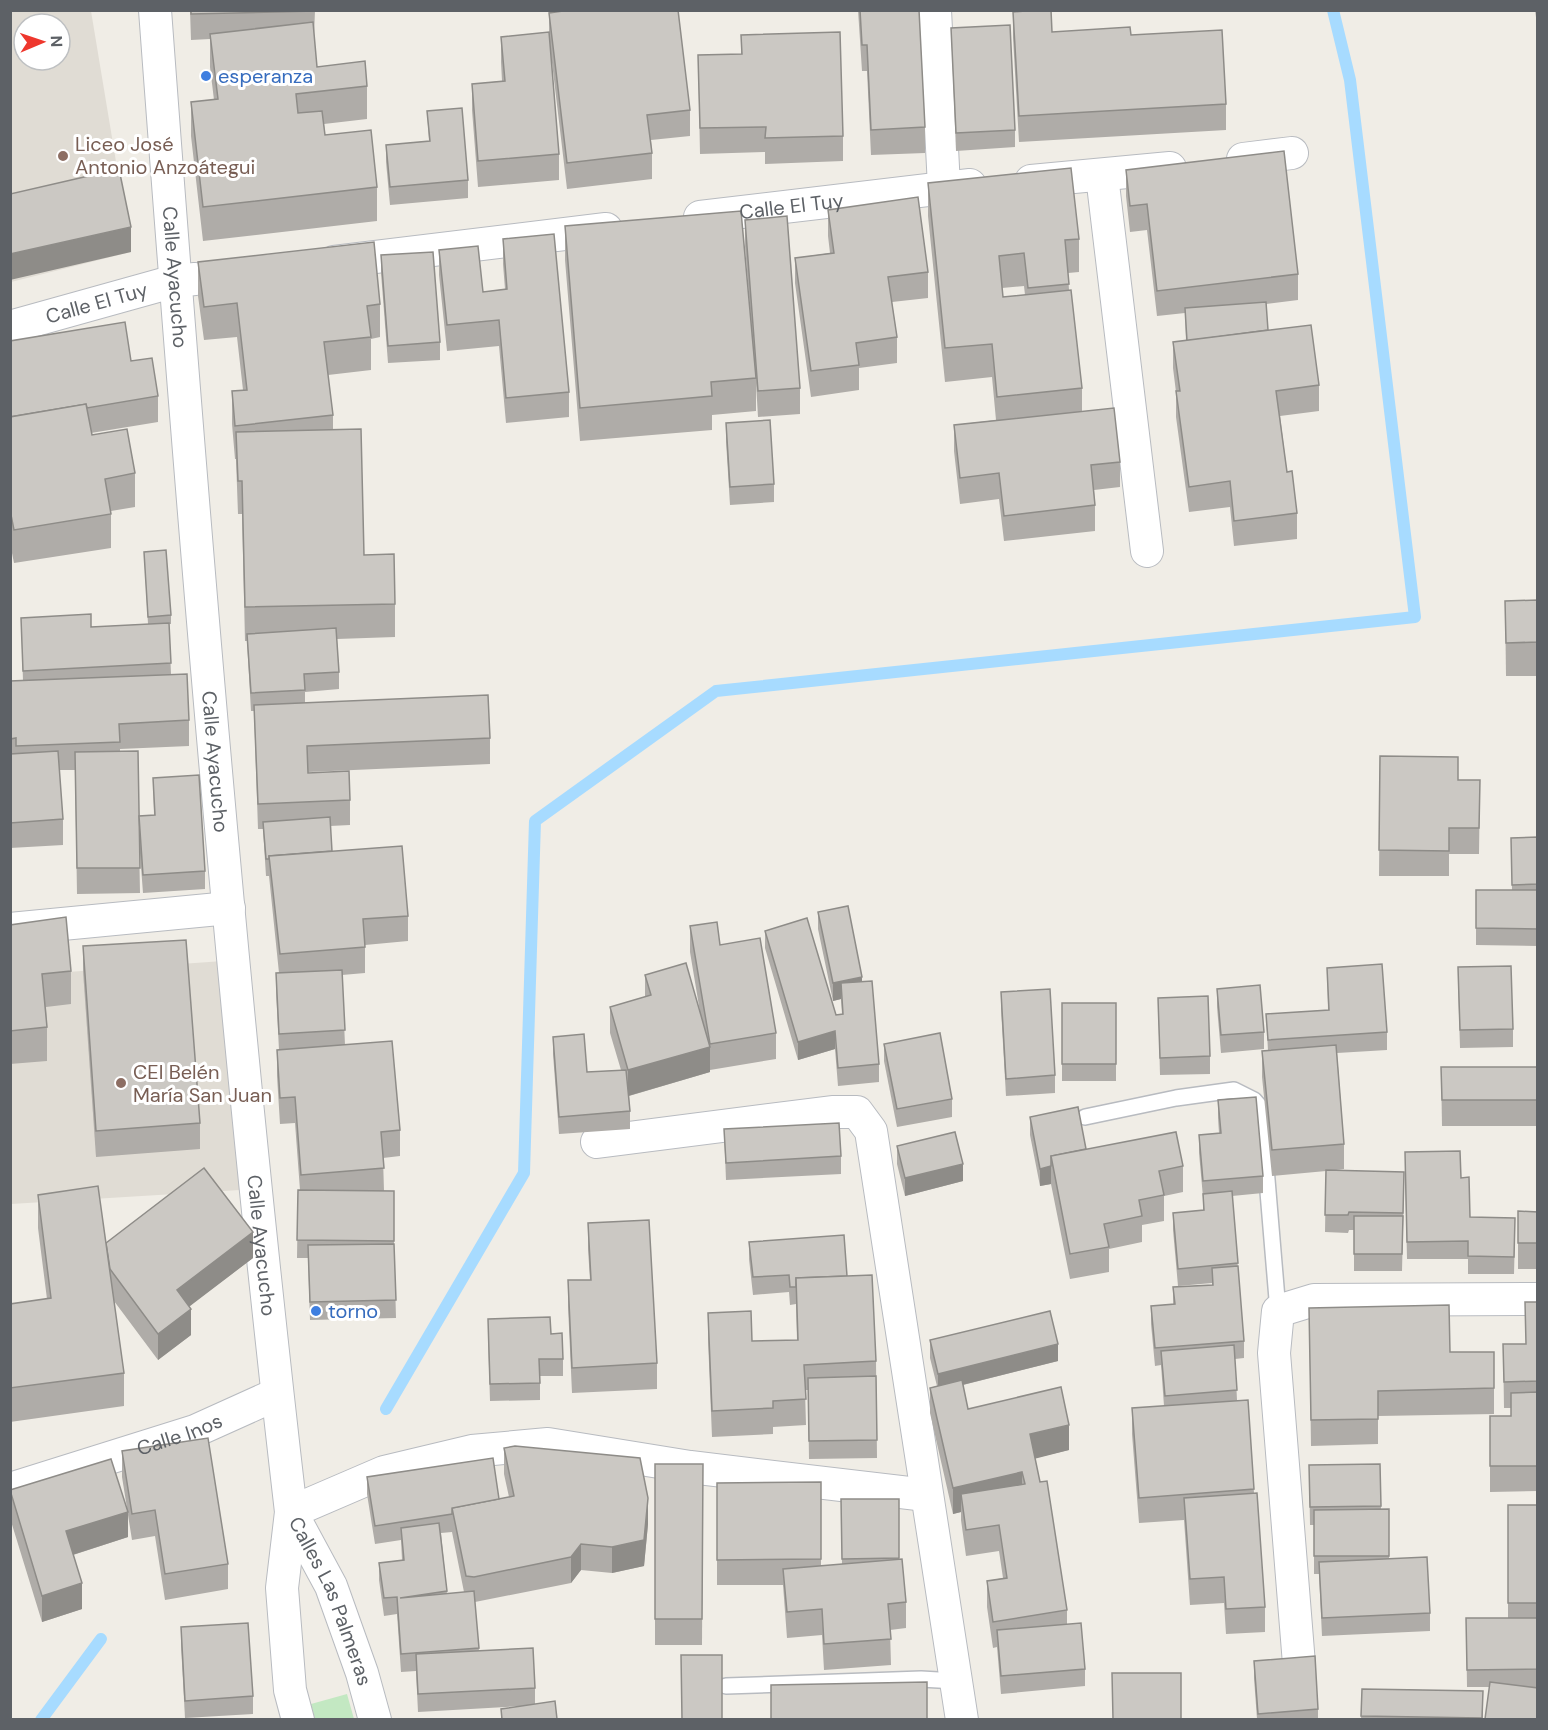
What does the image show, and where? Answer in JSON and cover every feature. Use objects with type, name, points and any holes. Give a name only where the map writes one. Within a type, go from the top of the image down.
[{"type":"street","name":"Calle Ayacucho","points":[[155,10],[175,281],[229,908],[277,1394],[291,1512]]},
{"type":"street","points":[[935,10],[944,187]]},
{"type":"street","name":"Calle El Tuy","points":[[672,220],[944,187],[1102,176],[1292,153]]},
{"type":"street","points":[[1102,176],[1147,551]]},
{"type":"street","points":[[305,266],[636,225]]},
{"type":"street","name":"Calle El Tuy","points":[[10,327],[175,281],[222,276]]},
{"type":"street","points":[[10,929],[229,908]]},
{"type":"street","points":[[597,1142],[857,1112],[872,1131],[962,1719]]},
{"type":"street","points":[[1299,1664],[1274,1353],[1278,1311],[1314,1300],[1538,1299]]},
{"type":"street","name":"Calle Inos","points":[[10,1489],[195,1431],[277,1394]]},
{"type":"street","points":[[291,1512],[384,1472],[472,1450],[548,1443],[690,1467],[926,1495]]},
{"type":"street","name":"Calles Las Palmeras","points":[[291,1512],[282,1588],[290,1690],[298,1719]]},
{"type":"street","name":"Calles Las Palmeras","points":[[291,1512],[332,1586],[375,1719]]},
{"type":"lane","points":[[1085,1117],[1222,1091],[1234,1090],[1254,1100],[1261,1108],[1278,1311]]},
{"type":"lane","points":[[726,1686],[921,1679],[956,1681]]},
{"type":"shaded area","name":"Liceo José Antonio Anzoátegui","points":[[10,11],[91,11],[131,252],[11,282]]},
{"type":"shaded area","name":"CEI Belén María San Juan","points":[[223,961],[240,1190],[11,1204],[11,976]]},
{"type":"green space","points":[[347,1694],[354,1719],[315,1719],[311,1704]]},
{"type":"building","points":[[191,10],[315,10],[315,11],[191,14]]},
{"type":"building","points":[[570,10],[678,10],[690,110],[647,115],[652,153],[567,163],[549,13]]},
{"type":"building","points":[[860,10],[919,10],[925,127],[871,130],[867,45],[862,45]]},
{"type":"building","points":[[1051,10],[1052,32],[1130,27],[1131,35],[1222,30],[1226,104],[1019,116],[1013,12]]},
{"type":"building","points":[[313,22],[317,67],[365,61],[367,86],[296,94],[298,113],[322,111],[325,135],[371,130],[377,187],[203,207],[191,102],[218,99],[210,34]]},
{"type":"building","points":[[1010,25],[1015,130],[956,133],[951,28]]},
{"type":"building","points":[[549,32],[559,154],[478,161],[472,84],[505,81],[501,37]]},
{"type":"building","points":[[840,32],[843,136],[765,138],[766,127],[700,128],[698,55],[742,54],[741,35]]},
{"type":"building","points":[[462,108],[468,180],[390,187],[386,145],[430,141],[427,111]]},
{"type":"building","points":[[1284,151],[1298,274],[1157,291],[1147,204],[1130,206],[1126,170]]},
{"type":"building","points":[[1071,168],[1079,239],[1065,240],[1069,284],[1028,288],[1024,253],[999,256],[1003,297],[1071,290],[1082,388],[997,397],[992,344],[945,348],[928,183]]},
{"type":"building","points":[[119,169],[131,227],[10,254],[10,194]]},
{"type":"building","points":[[918,197],[928,272],[888,277],[897,337],[856,343],[859,365],[811,371],[795,258],[834,253],[828,210]]},
{"type":"building","points":[[741,211],[756,378],[711,382],[712,396],[580,408],[565,226]]},
{"type":"building","points":[[787,216],[800,388],[758,391],[745,220]]},
{"type":"building","points":[[554,234],[569,392],[506,398],[499,320],[447,325],[439,250],[478,246],[483,292],[507,289],[503,239]]},
{"type":"building","points":[[374,242],[380,304],[367,306],[371,337],[324,342],[333,415],[235,426],[232,391],[247,390],[237,303],[204,307],[198,262]]},
{"type":"building","points":[[433,252],[440,342],[388,346],[381,255]]},
{"type":"building","points":[[1266,302],[1268,330],[1187,341],[1185,308]]},
{"type":"building","points":[[125,322],[131,361],[152,358],[158,396],[87,408],[86,404],[10,417],[10,341]]},
{"type":"building","points":[[1311,325],[1319,385],[1276,391],[1287,472],[1292,471],[1297,513],[1234,521],[1230,481],[1189,487],[1176,391],[1180,391],[1173,342]]},
{"type":"building","points":[[86,404],[92,435],[127,429],[135,473],[105,479],[111,514],[14,530],[10,510],[10,417]]},
{"type":"building","points":[[1114,408],[1120,462],[1091,465],[1095,505],[1004,516],[999,473],[960,478],[954,425]]},
{"type":"building","points":[[770,420],[774,484],[730,487],[726,423]]},
{"type":"building","points":[[361,429],[364,555],[394,554],[395,604],[245,607],[242,481],[238,481],[236,432]]},
{"type":"building","points":[[166,550],[171,615],[148,617],[144,552]]},
{"type":"building","points":[[1538,600],[1538,642],[1506,643],[1505,601]]},
{"type":"building","points":[[91,614],[91,627],[169,623],[171,663],[23,671],[21,618]]},
{"type":"building","points":[[336,628],[339,672],[304,674],[305,690],[251,693],[247,634]]},
{"type":"building","points":[[187,674],[189,720],[119,724],[120,742],[16,746],[16,738],[10,739],[10,681]]},
{"type":"building","points":[[488,695],[490,738],[307,746],[308,773],[349,771],[350,800],[258,804],[254,705]]},
{"type":"building","points":[[58,751],[63,819],[10,823],[10,754]]},
{"type":"building","points":[[138,751],[140,868],[77,868],[75,752]]},
{"type":"building","points":[[1380,756],[1458,757],[1458,780],[1480,780],[1479,828],[1449,828],[1449,851],[1379,850]]},
{"type":"building","points":[[199,775],[205,871],[143,875],[139,816],[155,815],[153,778]]},
{"type":"building","points":[[330,817],[332,851],[269,856],[269,859],[266,859],[263,822]]},
{"type":"building","points":[[1538,837],[1538,884],[1512,885],[1511,838]]},
{"type":"building","points":[[402,846],[408,916],[363,919],[365,947],[280,954],[269,856]]},
{"type":"building","points":[[1476,890],[1538,890],[1538,929],[1476,928]]},
{"type":"building","points":[[848,906],[862,977],[833,983],[818,912]]},
{"type":"building","points":[[66,917],[71,971],[42,974],[47,1027],[10,1031],[10,925]]},
{"type":"building","points":[[807,918],[836,1015],[843,1014],[841,983],[872,981],[879,1064],[838,1068],[835,1031],[798,1042],[765,931]]},
{"type":"building","points":[[717,922],[720,945],[760,938],[776,1033],[710,1044],[690,926]]},
{"type":"building","points":[[186,940],[200,1123],[96,1131],[83,946]]},
{"type":"building","points":[[686,963],[710,1047],[628,1070],[610,1007],[651,995],[645,975]]},
{"type":"building","points":[[1382,964],[1387,1032],[1268,1040],[1266,1014],[1329,1010],[1327,968]]},
{"type":"building","points":[[1511,966],[1513,1029],[1460,1030],[1458,967]]},
{"type":"building","points":[[342,970],[345,1030],[279,1034],[276,973]]},
{"type":"building","points":[[1260,985],[1264,1032],[1221,1035],[1217,989]]},
{"type":"building","points":[[1050,989],[1055,1075],[1006,1079],[1001,992]]},
{"type":"building","points":[[1208,996],[1210,1056],[1160,1058],[1158,998]]},
{"type":"building","points":[[1062,1003],[1116,1003],[1116,1064],[1062,1064]]},
{"type":"building","points":[[940,1033],[952,1099],[897,1109],[884,1044]]},
{"type":"building","points":[[584,1034],[587,1072],[626,1070],[630,1111],[559,1117],[553,1037]]},
{"type":"building","points":[[392,1041],[400,1130],[381,1132],[384,1168],[301,1175],[295,1097],[280,1098],[277,1050]]},
{"type":"building","points":[[1336,1045],[1344,1144],[1272,1150],[1262,1051]]},
{"type":"building","points":[[1441,1067],[1538,1067],[1538,1100],[1442,1100]]},
{"type":"building","points":[[1256,1097],[1263,1176],[1203,1181],[1199,1135],[1221,1133],[1218,1100]]},
{"type":"building","points":[[1078,1107],[1086,1149],[1051,1156],[1051,1166],[1040,1169],[1030,1117]]},
{"type":"building","points":[[839,1123],[841,1156],[726,1163],[724,1129]]},
{"type":"building","points":[[955,1132],[963,1164],[905,1178],[897,1146]]},
{"type":"building","points":[[1176,1132],[1183,1166],[1159,1171],[1164,1195],[1139,1200],[1142,1216],[1104,1224],[1109,1247],[1070,1254],[1051,1156]]},
{"type":"building","points":[[1460,1151],[1461,1178],[1469,1177],[1470,1217],[1515,1218],[1514,1257],[1468,1256],[1468,1241],[1407,1242],[1405,1152]]},
{"type":"building","points":[[204,1168],[253,1232],[177,1290],[191,1309],[158,1334],[110,1269],[106,1243]]},
{"type":"building","points":[[1326,1170],[1404,1172],[1403,1213],[1349,1212],[1348,1215],[1325,1215]]},
{"type":"building","points":[[98,1186],[124,1373],[10,1388],[10,1304],[51,1298],[38,1195]]},
{"type":"building","points":[[298,1190],[394,1191],[394,1241],[297,1240]]},
{"type":"building","points":[[1232,1191],[1238,1263],[1178,1269],[1173,1213],[1204,1210],[1203,1194]]},
{"type":"building","points":[[1518,1211],[1538,1212],[1538,1243],[1518,1243]]},
{"type":"building","points":[[1354,1216],[1403,1216],[1402,1254],[1354,1254]]},
{"type":"building","points":[[649,1220],[657,1363],[572,1368],[568,1280],[591,1280],[588,1223]]},
{"type":"building","points":[[844,1235],[847,1276],[796,1278],[796,1287],[790,1287],[789,1275],[753,1277],[749,1242]]},
{"type":"building","points":[[394,1244],[396,1300],[310,1302],[308,1245]]},
{"type":"building","points":[[1238,1266],[1244,1341],[1155,1348],[1151,1306],[1175,1304],[1173,1287],[1213,1285],[1212,1268]]},
{"type":"building","points":[[872,1275],[876,1361],[804,1365],[806,1399],[773,1401],[773,1408],[712,1411],[708,1313],[751,1311],[752,1341],[798,1340],[796,1278]]},
{"type":"building","points":[[1525,1302],[1538,1302],[1538,1381],[1504,1382],[1503,1344],[1526,1344]]},
{"type":"building","points":[[1449,1305],[1450,1352],[1494,1352],[1494,1388],[1378,1391],[1378,1419],[1311,1420],[1309,1308]]},
{"type":"building","points":[[1050,1311],[1058,1344],[938,1374],[930,1340]]},
{"type":"building","points":[[550,1317],[551,1334],[562,1333],[563,1359],[539,1359],[540,1383],[490,1384],[488,1319]]},
{"type":"building","points":[[1234,1345],[1237,1390],[1165,1396],[1161,1351]]},
{"type":"building","points":[[876,1376],[877,1440],[809,1441],[808,1378]]},
{"type":"building","points":[[962,1380],[968,1409],[1061,1387],[1069,1425],[1030,1434],[1040,1482],[1047,1481],[1067,1610],[993,1622],[987,1581],[1007,1578],[999,1525],[966,1530],[961,1494],[1025,1484],[1022,1472],[953,1488],[930,1388]]},
{"type":"building","points":[[1538,1392],[1538,1466],[1490,1466],[1490,1416],[1511,1416],[1511,1393]]},
{"type":"building","points":[[1248,1400],[1254,1489],[1139,1498],[1132,1408]]},
{"type":"building","points":[[208,1438],[228,1564],[165,1574],[155,1510],[132,1514],[122,1451]]},
{"type":"building","points":[[515,1446],[640,1458],[648,1498],[644,1540],[612,1547],[581,1544],[571,1557],[474,1577],[466,1576],[452,1508],[514,1496],[504,1448]]},
{"type":"building","points":[[493,1458],[499,1499],[452,1508],[452,1514],[375,1526],[367,1477]]},
{"type":"building","points":[[111,1459],[128,1512],[66,1531],[82,1583],[42,1596],[10,1490]]},
{"type":"building","points":[[655,1464],[703,1464],[702,1619],[655,1619]]},
{"type":"building","points":[[1380,1464],[1381,1506],[1310,1507],[1309,1465]]},
{"type":"building","points":[[821,1482],[821,1559],[717,1560],[717,1483]]},
{"type":"building","points":[[1257,1493],[1265,1607],[1226,1609],[1224,1577],[1190,1579],[1184,1498]]},
{"type":"building","points":[[841,1499],[899,1499],[899,1558],[842,1559]]},
{"type":"building","points":[[1508,1505],[1538,1505],[1538,1603],[1508,1603]]},
{"type":"building","points":[[1389,1509],[1389,1556],[1314,1556],[1314,1510]]},
{"type":"building","points":[[439,1523],[447,1591],[400,1598],[474,1591],[479,1648],[401,1654],[397,1597],[384,1598],[379,1563],[404,1560],[401,1528]]},
{"type":"building","points":[[1427,1557],[1430,1613],[1322,1618],[1319,1562]]},
{"type":"building","points":[[902,1559],[906,1602],[888,1604],[891,1639],[824,1644],[822,1609],[787,1612],[783,1569]]},
{"type":"building","points":[[1466,1618],[1538,1618],[1538,1669],[1467,1670]]},
{"type":"building","points":[[248,1623],[253,1696],[185,1701],[181,1627]]},
{"type":"building","points":[[1081,1623],[1085,1669],[1001,1676],[997,1630]]},
{"type":"building","points":[[533,1648],[535,1688],[418,1694],[416,1654]]},
{"type":"building","points":[[681,1655],[722,1655],[722,1719],[682,1719]]},
{"type":"building","points":[[1315,1656],[1318,1709],[1258,1714],[1254,1661]]},
{"type":"building","points":[[1112,1673],[1181,1673],[1181,1719],[1113,1719]]},
{"type":"building","points":[[927,1682],[927,1719],[771,1719],[771,1685]]},
{"type":"building","points":[[1490,1682],[1538,1688],[1538,1719],[1485,1719]]},
{"type":"building","points":[[1362,1689],[1483,1691],[1482,1718],[1361,1716]]},
{"type":"building","points":[[555,1701],[557,1719],[502,1719],[501,1709]]},
{"type":"waterway","points":[[386,1409],[524,1173],[535,821],[716,691],[1415,617],[1350,80],[1333,10]]},
{"type":"waterway","points":[[41,1720],[101,1639]]},
{"type":"place","name":"esperanza","points":[[206,76]]},
{"type":"place","name":"Liceo José Antonio Anzoátegui","points":[[63,156]]},
{"type":"place","name":"CEI Belén María San Juan","points":[[121,1083]]},
{"type":"place","name":"torno","points":[[316,1311]]}]
